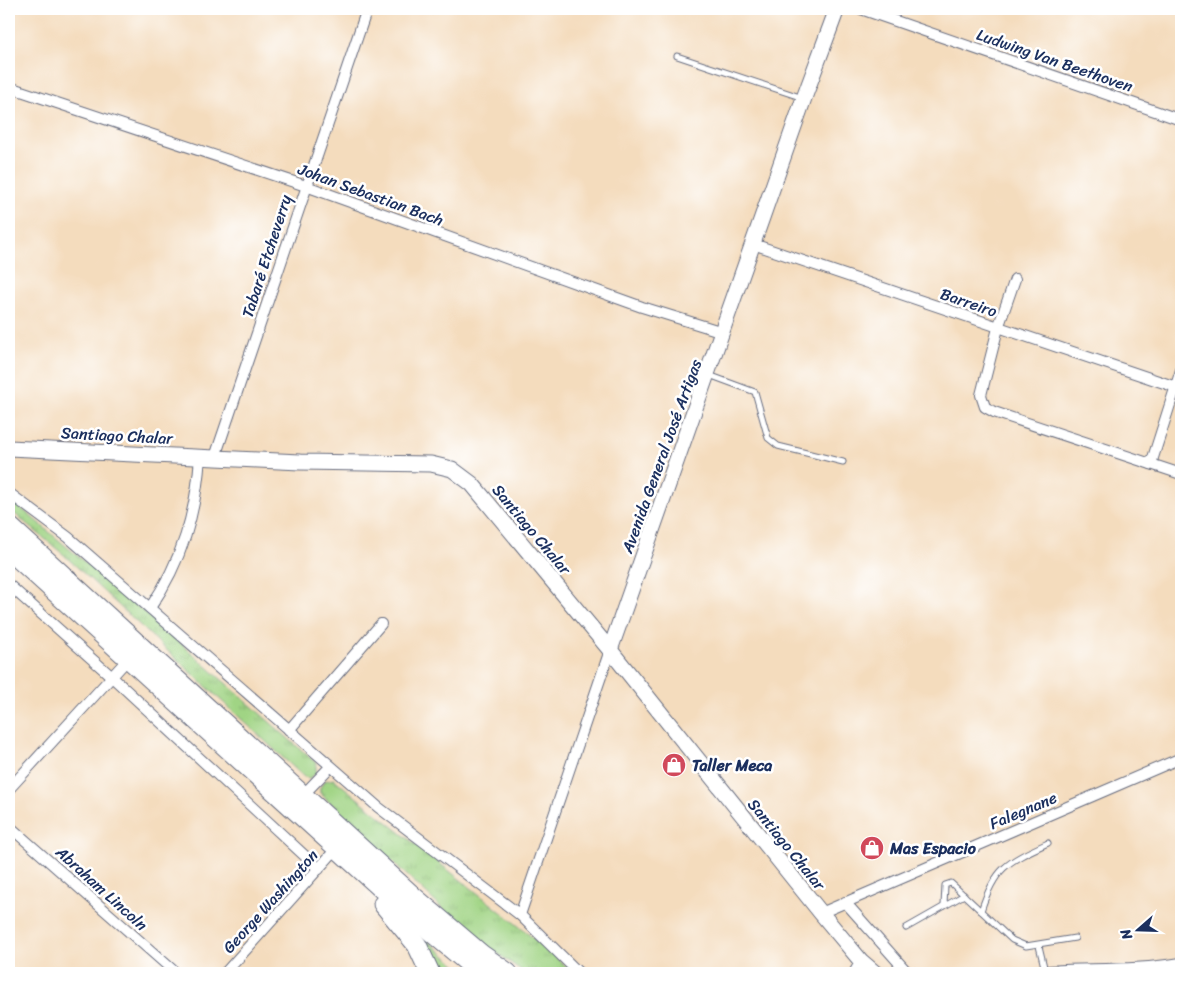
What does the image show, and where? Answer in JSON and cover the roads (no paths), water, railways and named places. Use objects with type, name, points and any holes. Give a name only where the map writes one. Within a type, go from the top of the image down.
[{"type":"highway","points":[[9,526],[448,927],[508,973]]},
{"type":"highway","points":[[9,550],[434,936],[480,973]]},
{"type":"highway","points":[[340,851],[347,869],[377,898],[417,945],[430,973]]},
{"type":"street","name":"Tabaré Etcheverry","points":[[150,608],[172,572],[184,546],[208,457],[306,186],[367,9]]},
{"type":"street","name":"Avenida General José Artigas","points":[[520,915],[610,650],[837,9]]},
{"type":"street","name":"Ludwing Van Beethoven","points":[[862,9],[1181,120]]},
{"type":"street","name":"Johan Sebastian Bach","points":[[9,87],[306,186],[642,307],[723,332]]},
{"type":"street","name":"Barreiro","points":[[753,244],[1176,387]]},
{"type":"street","points":[[1015,279],[998,328],[981,395],[985,407],[994,412],[1181,474]]},
{"type":"street","points":[[1151,464],[1181,370]]},
{"type":"street","name":"Santiago Chalar","points":[[9,448],[300,462],[431,464],[452,469],[472,484],[610,650],[821,913],[860,969],[875,973]]},
{"type":"street","points":[[9,493],[68,537],[378,808],[520,915],[579,973]]},
{"type":"street","points":[[9,585],[111,676],[319,869]]},
{"type":"street","points":[[289,730],[381,624]]},
{"type":"street","points":[[9,789],[128,659]]},
{"type":"street","name":"Falegnane","points":[[821,913],[1181,758]]},
{"type":"street","points":[[303,795],[330,767]]},
{"type":"street","name":"Abraham Lincoln","points":[[9,826],[176,973]]},
{"type":"street","name":"George Washington","points":[[225,973],[319,869],[340,851]]},
{"type":"street","points":[[845,902],[908,973]]},
{"type":"street","points":[[1022,973],[1146,969],[1181,963]]},
{"type":"lane","points":[[677,56],[804,98]]},
{"type":"lane","points":[[708,375],[755,392],[768,438],[778,446],[843,462]]},
{"type":"lane","points":[[980,911],[1000,870],[1013,859],[1048,843]]},
{"type":"lane","points":[[944,906],[944,888],[948,883],[954,885],[1012,940],[1026,946],[1039,946],[1075,938]]},
{"type":"lane","points":[[906,928],[964,895]]},
{"type":"lane","points":[[1039,946],[1045,971]]},
{"type":"place","name":"Taller Meca","points":[[674,765]]},
{"type":"place","name":"Mas Espacio","points":[[872,848]]}]
